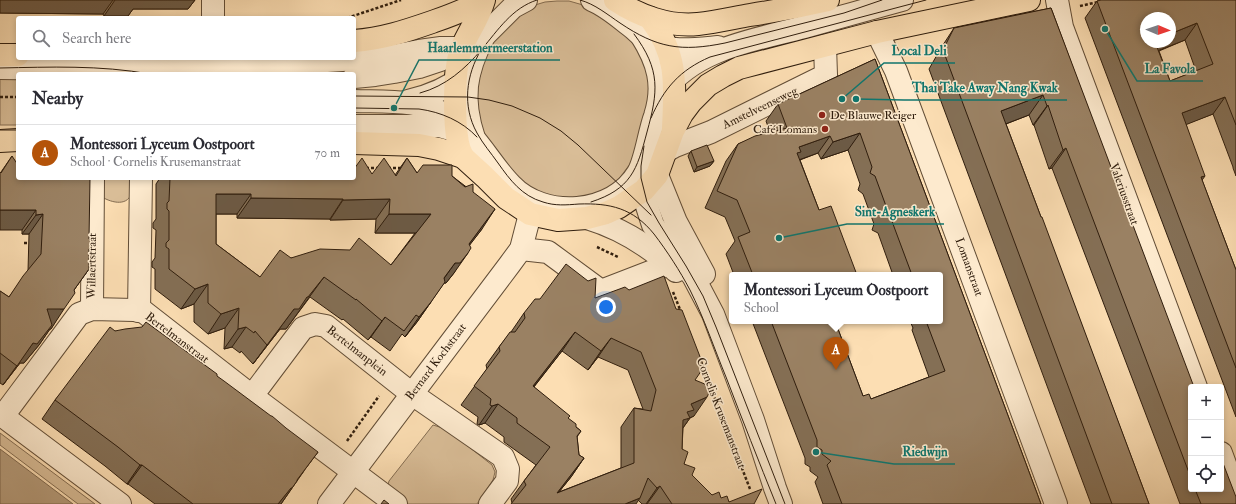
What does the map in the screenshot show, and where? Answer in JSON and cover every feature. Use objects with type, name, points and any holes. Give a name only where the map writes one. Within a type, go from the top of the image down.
[{"type":"main road","points":[[615,0],[627,8],[646,27],[658,29],[667,48],[673,67],[674,78],[669,141]]},
{"type":"main road","points":[[646,27],[672,23],[698,24],[798,7],[828,0]]},
{"type":"main road","points":[[356,144],[419,145],[439,149],[463,157],[485,176],[506,198],[530,214],[558,220],[587,218],[606,213],[612,204],[648,175],[669,141],[682,114],[692,102],[708,85],[739,68],[877,32],[1029,0]]},
{"type":"main road","points":[[356,41],[372,40],[414,28],[473,6],[483,4]]},
{"type":"main road","points":[[463,157],[458,144],[462,130],[462,78],[458,59],[461,48],[483,4]]},
{"type":"main road","points":[[0,55],[16,55]]},
{"type":"main road","points":[[0,140],[16,140]]},
{"type":"street","points":[[213,0],[213,16]]},
{"type":"street","points":[[356,77],[419,67],[440,60],[484,36],[513,7],[526,0]]},
{"type":"street","points":[[356,101],[403,102],[420,104],[444,113],[462,130],[510,185],[522,195],[536,202],[550,207],[567,208],[612,204],[614,197],[632,182],[638,172],[648,175],[660,96],[660,80],[650,49],[646,27],[616,14],[600,3],[592,0]]},
{"type":"street","points":[[660,96],[674,78],[697,62],[734,45],[902,0]]},
{"type":"street","name":"Valeriusstraat","points":[[1057,0],[1062,27],[1195,384]]},
{"type":"street","name":"Lomanstraat","points":[[877,32],[896,71],[1056,504]]},
{"type":"street","points":[[403,102],[433,94],[462,78],[484,36]]},
{"type":"street","points":[[667,48],[690,49],[734,45]]},
{"type":"street","name":"Amstelveenseweg","points":[[669,141],[675,146],[700,136],[826,75],[825,46]]},
{"type":"street","points":[[356,59],[388,57],[441,48],[461,48]]},
{"type":"street","points":[[0,68],[146,72],[205,67],[242,68],[342,60]]},
{"type":"street","points":[[242,68],[265,72]]},
{"type":"street","points":[[356,126],[439,126],[462,130]]},
{"type":"street","points":[[0,131],[16,131]]},
{"type":"street","name":"Cornelis Krusemanstraat","points":[[648,175],[648,213],[666,264]]},
{"type":"street","name":"Cornelis Krusemanstraat","points":[[648,175],[700,266],[723,317],[766,424],[774,464],[778,496]]},
{"type":"street","name":"Willaertstraat","points":[[1,415],[79,314],[92,309],[84,245],[93,180]]},
{"type":"street","points":[[139,311],[148,245],[142,180]]},
{"type":"street","name":"Cornelis Krusemanstraat","points":[[612,204],[638,213],[653,224]]},
{"type":"street","name":"Bernard Kochstraat","points":[[329,504],[521,249],[530,214]]},
{"type":"street","name":"Cornelis Krusemanstraat","points":[[587,218],[620,230],[666,264],[692,299],[741,417],[778,496]]},
{"type":"street","points":[[521,249],[548,252],[601,291],[666,264]]},
{"type":"street","name":"Bertelmanstraat","points":[[92,309],[134,310],[144,312],[252,396]]},
{"type":"street","name":"Bertelmanplein","points":[[252,396],[303,328],[315,324],[326,326],[412,394],[503,457],[508,469],[507,481],[490,504]]},
{"type":"street","points":[[252,396],[396,504]]},
{"type":"street","points":[[1,415],[120,504]]},
{"type":"street","points":[[1222,456],[1236,494]]},
{"type":"path","points":[[352,16],[401,0]]},
{"type":"path","points":[[0,97],[16,97]]},
{"type":"path","points":[[24,243],[36,243]]},
{"type":"path","points":[[594,245],[666,264],[671,287],[682,315]]},
{"type":"path","name":"Cornelis Krusemanstraat","points":[[702,365],[751,490]]},
{"type":"path","points":[[335,458],[392,378]]},
{"type":"shaded area","points":[[557,1],[569,1],[593,10],[633,40],[648,68],[650,105],[633,160],[618,180],[602,192],[563,201],[525,188],[482,134],[472,105],[487,50],[513,18],[535,5]]},
{"type":"shaded area","points":[[0,75],[16,75],[16,125],[0,125]]},
{"type":"shaded area","points":[[99,180],[133,180],[133,188],[130,196],[124,202],[110,201],[102,197]]},
{"type":"shaded area","points":[[433,425],[446,429],[492,465],[495,472],[493,480],[477,504],[407,504],[389,491],[389,481]]},
{"type":"shaded area","points":[[0,433],[95,504],[78,504],[0,445]]},
{"type":"shaded area","points":[[0,449],[73,504],[0,504]]},
{"type":"building","points":[[1236,0],[1236,125],[1225,97],[1182,113],[1205,176],[1201,177],[1236,270],[1236,368],[1097,1]]},
{"type":"building","points":[[1051,8],[1193,384],[1188,384],[1188,470],[1066,148],[1063,150],[1048,105],[1047,106],[1043,95],[1001,111],[1149,504],[1112,504],[943,50],[954,28]]},
{"type":"building","points":[[875,59],[1041,504],[842,504],[827,465],[831,461],[822,454],[822,450],[817,447],[817,440],[772,324],[836,324],[863,396],[869,394],[871,399],[945,371],[927,324],[943,324],[943,272],[911,272],[890,216],[884,213],[886,206],[875,176],[870,173],[872,167],[860,133],[833,142],[830,136],[799,147],[801,152],[797,153],[819,210],[831,206],[856,272],[752,272],[738,237],[750,232],[737,200],[717,191],[738,144],[755,136],[787,128],[778,104]]},
{"type":"building","points":[[707,145],[714,161],[697,167],[691,151]]},
{"type":"building","points":[[12,156],[16,162],[16,180],[90,180],[89,239],[94,242],[94,246],[89,249],[89,269],[74,290],[75,293],[64,309],[47,309],[52,325],[37,344],[33,343],[17,366],[0,353],[0,291],[9,297],[23,276],[41,254],[43,214],[36,215],[36,210],[0,210],[0,172],[1,173]]},
{"type":"building","points":[[362,158],[372,174],[384,158],[396,176],[407,158],[417,173],[423,165],[452,165],[452,176],[465,187],[473,184],[473,192],[495,209],[469,244],[471,248],[468,253],[460,263],[455,263],[444,278],[445,282],[431,302],[419,317],[416,315],[404,331],[385,317],[382,321],[356,299],[324,277],[299,309],[294,309],[267,345],[255,331],[254,333],[246,327],[238,329],[239,308],[221,314],[208,303],[208,284],[195,289],[169,269],[169,249],[166,247],[166,243],[169,240],[169,211],[167,209],[167,203],[169,201],[170,180],[356,180],[356,166]],"holes":[[[216,194],[251,194],[251,198],[343,200],[390,199],[389,214],[431,214],[391,265],[359,238],[350,250],[320,249],[291,258],[280,250],[260,277],[216,244]]]},
{"type":"building","points":[[566,264],[588,281],[596,278],[595,298],[625,287],[629,290],[664,276],[676,309],[682,310],[704,367],[695,380],[712,387],[707,397],[691,404],[694,410],[687,412],[690,418],[683,420],[682,449],[688,452],[684,464],[695,468],[692,475],[712,495],[719,492],[721,498],[727,496],[729,502],[762,489],[754,504],[672,504],[660,486],[657,488],[648,478],[640,498],[625,504],[511,504],[526,485],[524,481],[550,447],[517,423],[517,418],[498,404],[492,406],[490,405],[491,399],[474,386],[500,351],[499,347],[510,332],[515,332],[525,318],[524,313],[535,299],[540,299]],"holes":[[[575,332],[601,351],[611,338],[641,352],[656,390],[651,411],[634,408],[634,463],[557,493],[584,458],[579,455],[577,436],[581,431],[576,427],[576,424],[568,418],[570,416],[533,386]]]},
{"type":"building","points":[[146,322],[217,374],[217,376],[318,452],[292,488],[278,504],[193,504],[55,400],[110,327],[115,331],[142,327]]},
{"type":"building","points":[[1224,466],[1236,497],[1236,504],[1201,504],[1196,492],[1224,492]]},
{"type":"building","points":[[384,500],[389,504],[381,504]]},
{"type":"tram line","points":[[420,93],[438,86],[462,70],[476,56],[506,20],[520,8],[537,0]]},
{"type":"tram line","points":[[580,0],[596,7],[646,38],[658,43],[682,47],[709,46],[725,43],[844,13],[882,0]]},
{"type":"tram line","points":[[651,118],[661,98],[674,81],[690,68],[710,57],[926,0]]},
{"type":"tram line","points":[[591,202],[615,191],[624,184],[630,176],[640,157],[651,118],[655,93],[653,70],[643,47],[634,34]]},
{"type":"tram line","points":[[481,50],[469,80],[468,101],[472,123],[482,141],[517,187],[529,196],[552,204],[590,204],[611,206],[638,218],[654,234],[678,268],[695,301],[776,504]]},
{"type":"tram line","points":[[0,68],[94,68],[137,72]]},
{"type":"tram line","points":[[356,96],[468,97],[489,100],[512,106],[540,118],[561,131],[578,145],[651,215]]},
{"type":"tram line","points":[[356,108],[427,110],[451,118],[465,126],[477,137]]},
{"type":"tram line","points":[[0,130],[16,130]]},
{"type":"tram line","points":[[644,146],[641,178],[647,202],[703,296],[785,504]]},
{"type":"place","name":"La Favola","points":[[1105,29]]},
{"type":"place","name":"Local Deli","points":[[842,99]]},
{"type":"place","name":"Thai Take Away Nang Kwak","points":[[856,99]]},
{"type":"place","name":"Haarlemmermeerstation","points":[[394,108]]},
{"type":"place","name":"De Blauwe Reiger","points":[[822,115]]},
{"type":"place","name":"Café Lomans","points":[[825,129]]},
{"type":"place","name":"Sint-Agneskerk","points":[[779,238]]},
{"type":"place","name":"Montessori Lyceum Oostpoort","points":[[836,370]]},
{"type":"place","name":"Riedwijn","points":[[816,452]]}]
